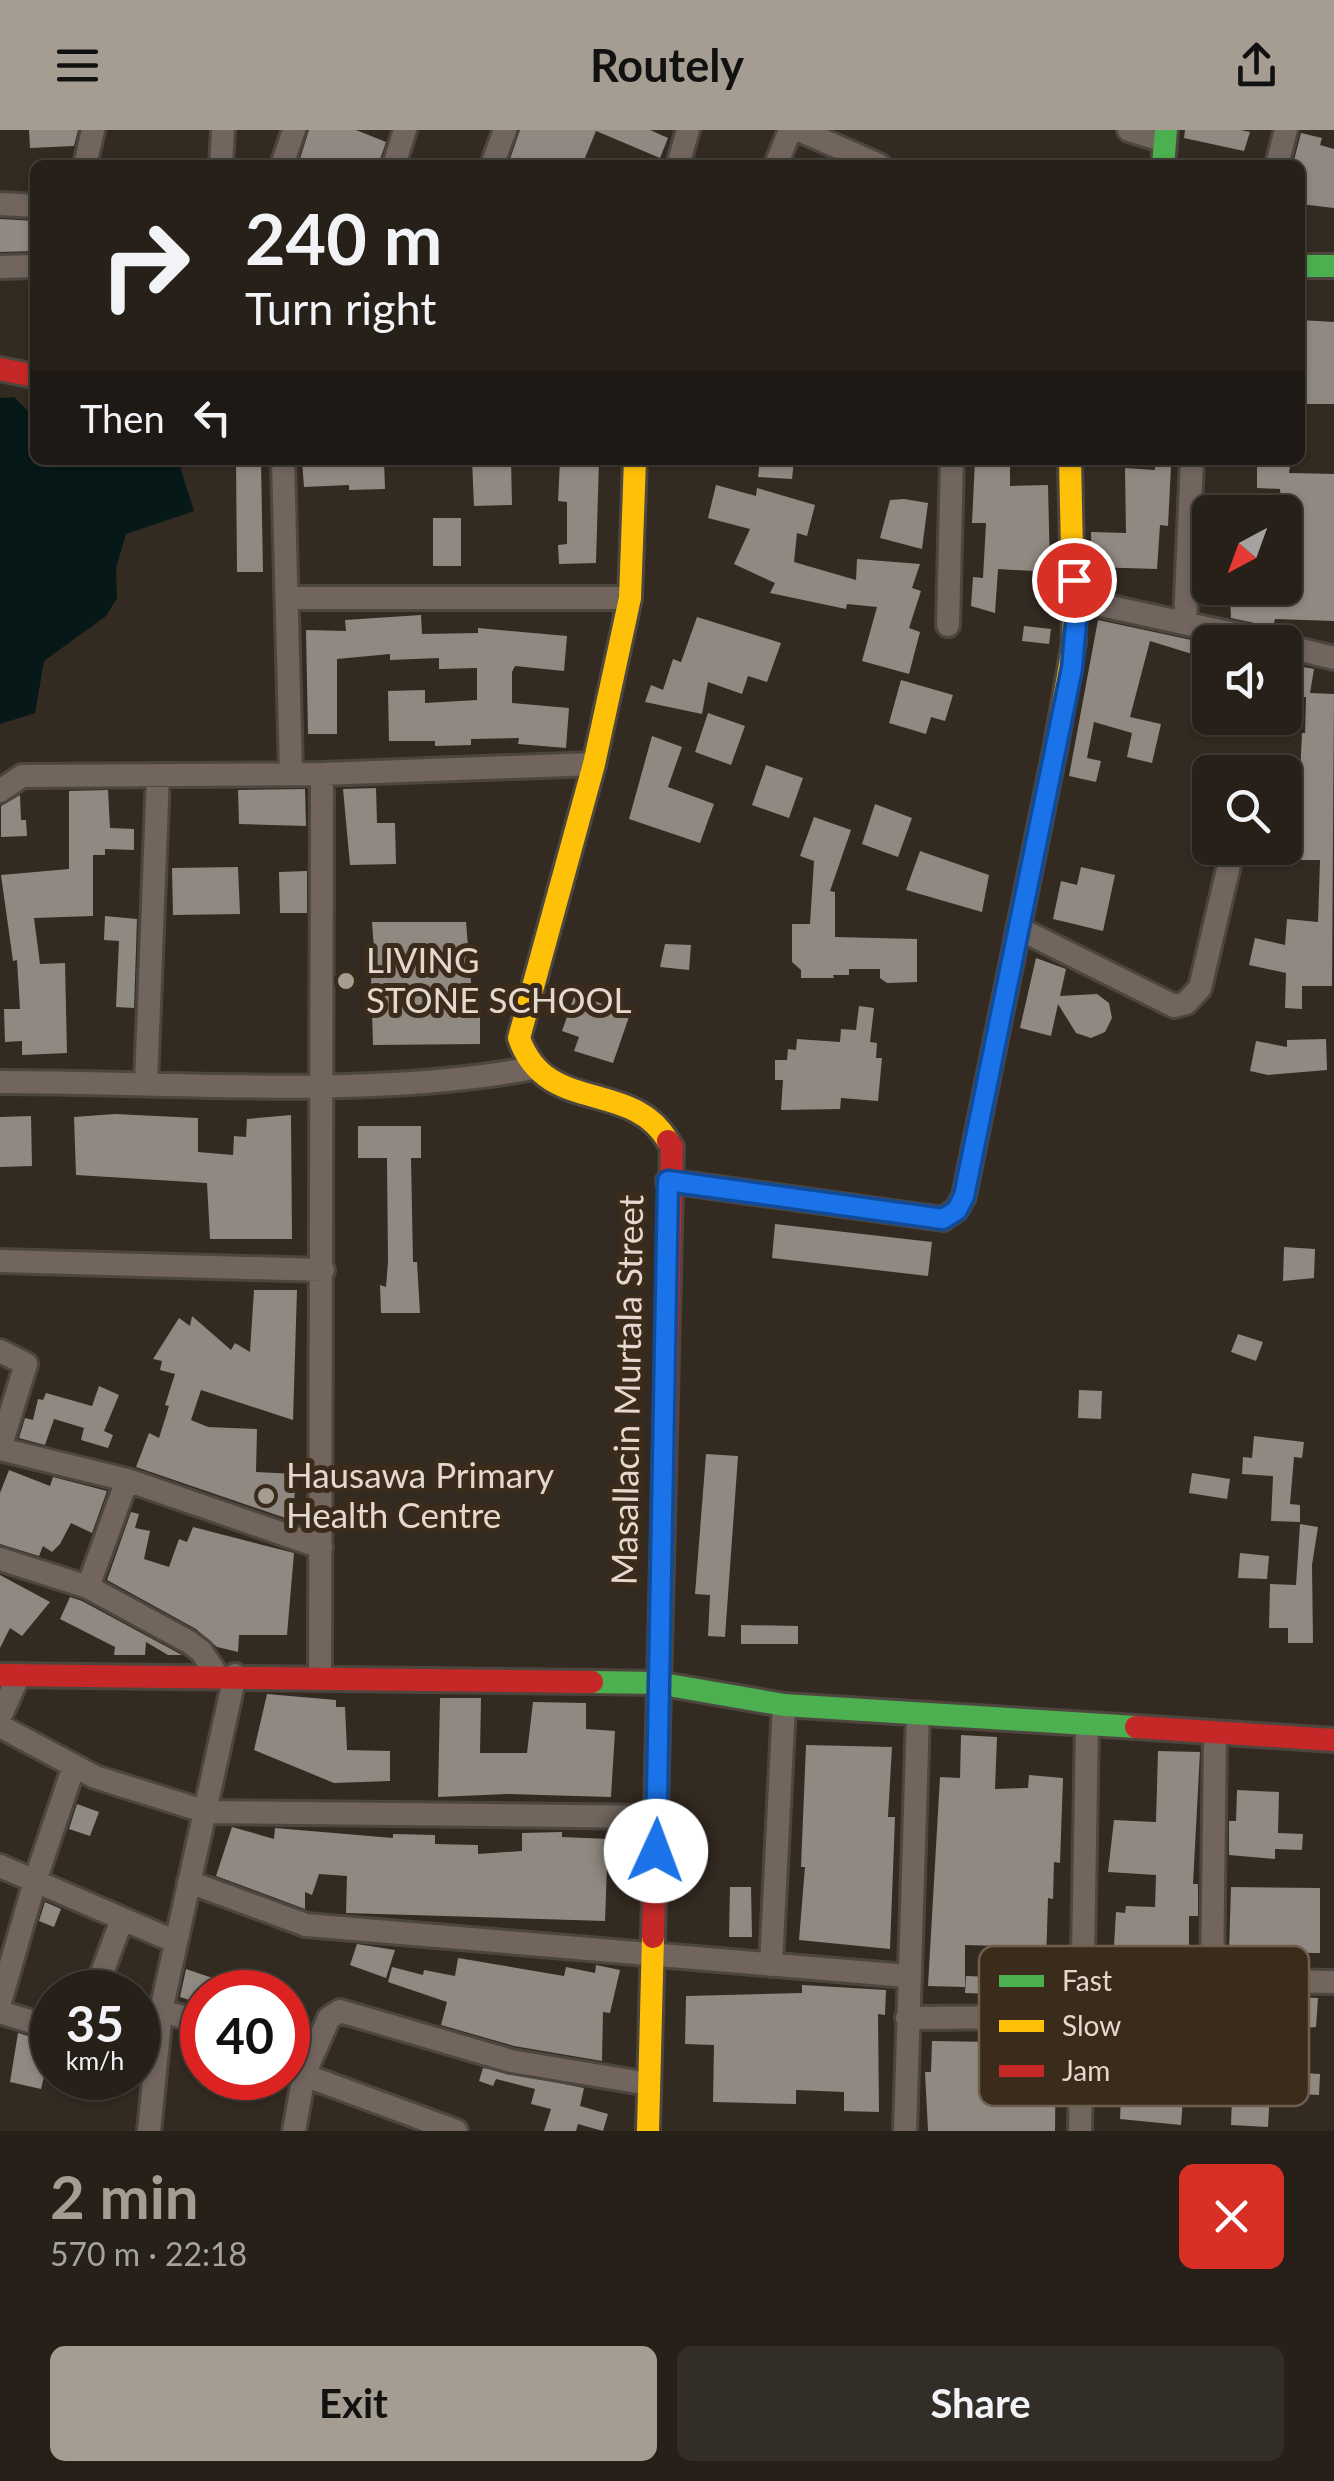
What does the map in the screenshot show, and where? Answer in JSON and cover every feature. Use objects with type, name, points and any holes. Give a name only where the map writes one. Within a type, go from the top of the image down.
[{"type":"street","points":[[85,160],[93,130]]},
{"type":"street","points":[[221,160],[223,130]]},
{"type":"street","points":[[284,160],[294,130]]},
{"type":"street","points":[[396,160],[405,130]]},
{"type":"street","points":[[494,160],[506,130]]},
{"type":"street","points":[[679,160],[688,130]]},
{"type":"street","points":[[778,160],[790,130]]},
{"type":"street","points":[[798,130],[867,160]]},
{"type":"street","points":[[1129,130],[1166,135],[1164,160]]},
{"type":"street","points":[[1278,160],[1286,130]]},
{"type":"street","points":[[0,204],[30,206]]},
{"type":"street","points":[[0,268],[30,266]]},
{"type":"street","points":[[1305,266],[1334,266]]},
{"type":"street","points":[[0,369],[30,375]]},
{"type":"street","points":[[283,465],[290,772]]},
{"type":"street","points":[[0,1082],[324,1084],[481,1077],[528,1068],[519,1038],[594,764],[630,598],[636,465]]},
{"type":"street","points":[[948,625],[952,465]]},
{"type":"street","points":[[668,1181],[943,1219],[957,1210],[964,1196],[1072,668],[1078,600],[1070,560],[1070,465]]},
{"type":"street","points":[[1185,622],[1192,465]]},
{"type":"street","points":[[288,598],[630,598]]},
{"type":"street","points":[[1078,600],[1198,625]]},
{"type":"street","points":[[1302,650],[1334,658]]},
{"type":"street","points":[[0,791],[22,776],[322,774],[594,764]]},
{"type":"street","points":[[320,1676],[322,774]]},
{"type":"street","points":[[146,1082],[158,776]]},
{"type":"street","points":[[1018,928],[1174,1006],[1186,1003],[1200,988],[1229,865]]},
{"type":"street","name":"Masallacin Murtala Street","points":[[528,1068],[539,1078],[655,1120],[666,1131],[672,1147],[668,1181],[657,1684],[658,1817],[648,2131]]},
{"type":"street","points":[[0,1262],[323,1270]]},
{"type":"street","points":[[0,1352],[26,1364],[0,1449],[127,1480],[321,1547]]},
{"type":"street","points":[[88,1587],[127,1480]]},
{"type":"street","points":[[0,1559],[88,1587],[202,1650],[226,1674]]},
{"type":"street","points":[[160,2013],[207,1812],[226,1674]]},
{"type":"street","points":[[0,1717],[10,1675],[226,1674],[657,1684],[784,1704],[1334,1740]]},
{"type":"street","points":[[771,1964],[784,1704]]},
{"type":"street","points":[[905,2131],[918,1714]]},
{"type":"street","points":[[1084,1946],[1087,1725]]},
{"type":"street","points":[[0,1726],[135,1793],[207,1812],[658,1817]]},
{"type":"street","points":[[1212,1946],[1215,1733]]},
{"type":"street","points":[[0,2002],[74,1766]]},
{"type":"street","points":[[0,1866],[176,1942]]},
{"type":"street","points":[[189,1882],[306,1925],[907,1976]]},
{"type":"street","points":[[103,1970],[122,1919]]},
{"type":"street","points":[[1309,1982],[1334,1982]]},
{"type":"street","points":[[161,2010],[180,2016]]},
{"type":"street","points":[[310,2063],[329,2018],[340,2010],[511,2061],[649,2084]]},
{"type":"street","points":[[0,2012],[30,2021]]},
{"type":"street","points":[[907,2018],[979,2018]]},
{"type":"street","points":[[310,2065],[445,2129]]},
{"type":"street","points":[[148,2100],[149,2131]]},
{"type":"street","points":[[294,2131],[301,2100]]},
{"type":"street","points":[[1080,2106],[1080,2131]]},
{"type":"shaded area","points":[[14,397],[30,413],[30,465],[180,465],[194,511],[126,534],[116,568],[117,598],[106,616],[44,661],[35,713],[0,724],[0,398]]},
{"type":"building","points":[[29,130],[78,130],[74,146],[30,148]]},
{"type":"building","points":[[309,130],[356,130],[386,142],[380,160],[300,160]]},
{"type":"building","points":[[520,130],[650,130],[668,138],[660,158],[596,131],[584,160],[510,160]]},
{"type":"building","points":[[1185,130],[1250,132],[1244,151],[1184,138]]},
{"type":"building","points":[[1301,133],[1322,138],[1320,145],[1334,149],[1334,208],[1305,205],[1305,160],[1294,160]]},
{"type":"building","points":[[0,219],[30,221],[30,251],[0,252]]},
{"type":"building","points":[[1305,320],[1334,322],[1334,404],[1305,404]]},
{"type":"building","points":[[236,465],[261,465],[263,572],[237,572]]},
{"type":"building","points":[[302,465],[384,465],[385,489],[349,490],[349,485],[304,487]]},
{"type":"building","points":[[472,465],[511,465],[512,505],[474,506]]},
{"type":"building","points":[[560,465],[599,465],[596,563],[559,564],[558,545],[567,544],[567,502],[558,501]]},
{"type":"building","points":[[759,465],[793,465],[792,479],[758,477]]},
{"type":"building","points":[[975,465],[1010,465],[1010,486],[1048,485],[1050,572],[998,569],[995,613],[971,606],[973,577],[983,578],[986,523],[972,523]]},
{"type":"building","points":[[1257,465],[1290,465],[1289,473],[1334,474],[1334,621],[1275,619],[1274,625],[1264,625],[1231,618],[1230,605],[1302,605],[1302,495],[1280,495],[1280,489],[1257,488]]},
{"type":"building","points":[[1155,466],[1171,466],[1168,526],[1160,525],[1157,569],[1092,567],[1091,532],[1126,533],[1125,468],[1155,470]]},
{"type":"building","points":[[716,485],[756,496],[757,488],[815,505],[807,536],[797,533],[794,562],[856,580],[857,559],[920,564],[912,588],[921,591],[909,628],[920,632],[909,674],[862,661],[877,607],[847,604],[846,609],[770,593],[775,583],[734,564],[750,529],[708,518]]},
{"type":"building","points":[[890,500],[928,503],[922,549],[880,538]]},
{"type":"building","points":[[433,518],[461,518],[461,566],[433,566]]},
{"type":"building","points":[[421,615],[422,634],[478,633],[478,628],[567,636],[564,671],[515,666],[512,672],[512,703],[569,708],[566,748],[518,744],[519,738],[471,739],[471,745],[435,746],[435,741],[389,741],[388,691],[425,690],[425,703],[477,700],[477,668],[439,669],[439,658],[390,660],[390,654],[337,659],[337,734],[308,734],[306,630],[346,631],[345,620]]},
{"type":"building","points":[[697,617],[781,643],[767,682],[748,676],[742,694],[708,682],[702,714],[645,702],[651,685],[663,690],[673,659],[681,662]]},
{"type":"building","points":[[1098,620],[1192,640],[1192,654],[1150,641],[1130,717],[1161,724],[1152,763],[1127,757],[1132,733],[1094,722],[1087,758],[1101,761],[1096,782],[1069,776]]},
{"type":"building","points":[[1024,626],[1051,629],[1049,644],[1022,641]]},
{"type":"building","points":[[1302,667],[1314,669],[1310,693],[1334,694],[1332,986],[1302,986],[1302,1009],[1285,1008],[1286,973],[1249,965],[1255,938],[1285,945],[1287,919],[1318,922],[1320,860],[1302,860],[1301,755],[1306,697],[1302,697]]},
{"type":"building","points":[[901,680],[953,695],[945,721],[931,717],[926,734],[889,723]]},
{"type":"building","points":[[708,713],[745,726],[731,765],[695,752]]},
{"type":"building","points":[[652,736],[682,747],[668,787],[714,804],[700,843],[629,819]]},
{"type":"building","points":[[766,765],[803,778],[789,818],[752,805]]},
{"type":"building","points":[[376,788],[377,823],[395,823],[396,864],[350,865],[343,789]]},
{"type":"building","points":[[305,789],[306,826],[239,824],[238,790]]},
{"type":"building","points":[[108,790],[110,828],[134,829],[134,850],[105,849],[105,855],[93,855],[93,916],[34,918],[40,964],[65,963],[67,1053],[22,1055],[22,1041],[5,1042],[4,1009],[20,1009],[17,960],[13,961],[1,875],[69,869],[69,791]]},
{"type":"building","points":[[20,795],[21,820],[26,820],[27,836],[1,837],[1,806]]},
{"type":"building","points":[[875,804],[912,818],[898,857],[862,844]]},
{"type":"building","points":[[814,817],[851,830],[830,891],[835,892],[835,937],[917,939],[917,982],[887,983],[880,978],[880,969],[849,969],[849,975],[833,975],[834,978],[801,978],[801,970],[792,962],[792,924],[810,924],[814,861],[800,856]]},
{"type":"building","points":[[920,851],[989,875],[982,912],[906,890]]},
{"type":"building","points":[[238,867],[240,914],[173,915],[172,868]]},
{"type":"building","points":[[1081,867],[1115,875],[1103,931],[1053,919],[1061,881],[1077,885]]},
{"type":"building","points":[[307,871],[307,913],[280,913],[279,872]]},
{"type":"building","points":[[105,916],[137,919],[134,1008],[116,1007],[119,941],[104,940]]},
{"type":"building","points":[[372,922],[466,922],[473,1006],[480,1006],[480,1044],[373,1045],[371,975],[376,976]]},
{"type":"building","points":[[665,944],[691,945],[689,970],[660,967]]},
{"type":"building","points":[[1036,958],[1066,969],[1060,996],[1097,994],[1109,1003],[1112,1018],[1105,1032],[1091,1038],[1076,1033],[1058,1004],[1051,1036],[1020,1028]]},
{"type":"building","points":[[575,994],[630,1014],[613,1063],[574,1051],[579,1037],[562,1031]]},
{"type":"building","points":[[859,1006],[874,1008],[870,1042],[877,1043],[876,1058],[882,1058],[878,1101],[841,1098],[840,1109],[781,1110],[783,1080],[775,1080],[775,1060],[787,1060],[788,1049],[796,1050],[797,1039],[840,1042],[841,1029],[856,1030]]},
{"type":"building","points":[[1326,1039],[1327,1070],[1268,1075],[1250,1071],[1256,1041],[1287,1047],[1287,1040]]},
{"type":"building","points":[[115,1114],[198,1118],[198,1152],[233,1155],[234,1136],[246,1137],[247,1119],[291,1115],[292,1239],[210,1239],[207,1183],[76,1175],[74,1117]]},
{"type":"building","points":[[31,1116],[32,1166],[0,1167],[0,1117]]},
{"type":"building","points":[[358,1126],[421,1126],[421,1158],[411,1158],[413,1262],[417,1262],[420,1313],[381,1313],[380,1285],[386,1287],[388,1262],[387,1158],[358,1158]]},
{"type":"building","points":[[775,1224],[932,1242],[928,1276],[772,1258]]},
{"type":"building","points":[[1284,1247],[1315,1249],[1314,1278],[1283,1281]]},
{"type":"building","points":[[254,1290],[297,1290],[293,1420],[201,1390],[191,1420],[208,1427],[257,1429],[256,1472],[295,1474],[294,1521],[136,1467],[149,1433],[159,1438],[169,1406],[165,1405],[175,1374],[160,1370],[162,1361],[153,1359],[179,1318],[190,1326],[192,1316],[231,1350],[235,1343],[250,1352]]},
{"type":"building","points":[[1238,1334],[1263,1342],[1256,1361],[1231,1352]]},
{"type":"building","points":[[99,1386],[119,1395],[104,1431],[113,1435],[108,1448],[81,1440],[84,1428],[54,1419],[45,1445],[19,1438],[25,1418],[33,1420],[38,1399],[43,1400],[46,1393],[92,1406]]},
{"type":"building","points":[[1079,1390],[1102,1391],[1101,1419],[1078,1418]]},
{"type":"building","points":[[1254,1436],[1304,1442],[1302,1458],[1294,1457],[1290,1504],[1300,1505],[1300,1522],[1271,1521],[1273,1476],[1242,1474],[1243,1457],[1252,1458]]},
{"type":"building","points":[[706,1454],[738,1456],[725,1637],[708,1636],[710,1595],[695,1594]]},
{"type":"building","points":[[9,1470],[50,1486],[53,1477],[107,1491],[92,1533],[71,1523],[60,1544],[52,1552],[43,1546],[39,1556],[0,1544],[0,1493]]},
{"type":"building","points":[[1192,1473],[1230,1479],[1227,1499],[1189,1493]]},
{"type":"building","points":[[131,1512],[139,1514],[135,1528],[150,1531],[144,1559],[169,1567],[179,1539],[187,1542],[193,1527],[294,1553],[287,1635],[239,1635],[238,1652],[217,1647],[196,1629],[107,1580]]},
{"type":"building","points":[[1300,1524],[1318,1527],[1312,1565],[1313,1643],[1288,1643],[1288,1628],[1269,1628],[1270,1584],[1296,1585]]},
{"type":"building","points":[[1240,1553],[1269,1556],[1267,1579],[1238,1578]]},
{"type":"building","points":[[0,1575],[50,1602],[22,1636],[10,1628],[0,1648]]},
{"type":"building","points":[[70,1597],[182,1655],[168,1655],[146,1642],[145,1655],[114,1655],[115,1647],[60,1619]]},
{"type":"building","points":[[741,1625],[798,1626],[798,1644],[741,1644]]},
{"type":"building","points":[[267,1694],[336,1700],[336,1707],[345,1707],[347,1750],[390,1751],[390,1781],[334,1783],[254,1750]]},
{"type":"building","points":[[440,1698],[481,1698],[480,1753],[527,1753],[533,1702],[586,1703],[586,1729],[615,1731],[611,1797],[438,1797]]},
{"type":"building","points":[[961,1735],[997,1737],[995,1789],[1028,1788],[1029,1775],[1063,1778],[1060,1863],[1054,1862],[1053,1899],[1048,1898],[1047,1946],[965,1945],[965,1987],[928,1986],[940,1777],[960,1778]]},
{"type":"building","points":[[806,1745],[892,1747],[888,1817],[895,1817],[890,1949],[799,1940],[805,1867],[801,1867]]},
{"type":"building","points":[[1158,1751],[1200,1752],[1193,1884],[1198,1884],[1198,1916],[1189,1916],[1189,1946],[1114,1946],[1116,1912],[1125,1913],[1126,1906],[1155,1907],[1156,1875],[1108,1872],[1114,1820],[1156,1822]]},
{"type":"building","points":[[1237,1790],[1279,1792],[1278,1833],[1303,1834],[1302,1850],[1275,1849],[1275,1859],[1229,1855],[1229,1821],[1236,1821]]},
{"type":"building","points":[[77,1804],[99,1812],[90,1836],[69,1829]]},
{"type":"building","points":[[232,1827],[274,1839],[275,1828],[393,1838],[393,1834],[435,1835],[435,1844],[478,1845],[478,1854],[522,1851],[522,1833],[562,1832],[562,1837],[608,1839],[605,1921],[346,1913],[347,1876],[319,1874],[312,1895],[305,1892],[305,1909],[216,1876]]},
{"type":"building","points":[[730,1887],[751,1887],[752,1937],[729,1937]]},
{"type":"building","points":[[1231,1887],[1320,1888],[1320,1953],[1309,1953],[1309,1946],[1229,1946]]},
{"type":"building","points":[[45,1902],[61,1909],[54,1927],[39,1921]]},
{"type":"building","points":[[357,1944],[395,1950],[386,1978],[350,1965]]},
{"type":"building","points":[[458,1958],[564,1976],[566,1967],[595,1973],[596,1965],[620,1970],[610,2013],[603,2012],[602,2061],[514,2046],[441,2025],[447,2002],[388,1982],[392,1967],[423,1975],[424,1970],[455,1976]]},
{"type":"building","points":[[966,1976],[979,1976],[979,1994],[965,1993]]},
{"type":"building","points":[[802,1985],[886,1990],[885,2015],[878,2014],[879,2112],[844,2111],[844,2092],[796,2090],[796,2104],[713,2102],[714,2045],[685,2044],[686,1996],[802,1993]]},
{"type":"building","points":[[1309,1998],[1318,1998],[1316,2027],[1309,2028]]},
{"type":"building","points":[[18,2033],[30,2037],[30,2087],[10,2082]]},
{"type":"building","points":[[932,2041],[979,2042],[979,2106],[1055,2106],[1055,2131],[928,2131],[925,2072],[931,2072]]},
{"type":"building","points":[[483,2068],[584,2088],[580,2106],[608,2114],[603,2131],[578,2124],[576,2131],[544,2131],[551,2109],[531,2104],[535,2089],[496,2079],[493,2086],[479,2081]]},
{"type":"building","points":[[1309,2073],[1320,2074],[1319,2095],[1309,2094]]},
{"type":"building","points":[[1121,2106],[1182,2106],[1181,2125],[1120,2119]]},
{"type":"building","points":[[1232,2106],[1269,2106],[1268,2127],[1231,2125]]},
{"type":"traffic: fast","points":[[1163,160],[1166,130]]},
{"type":"traffic: fast","points":[[1305,266],[1334,266]]},
{"type":"traffic: fast","points":[[592,1682],[657,1683],[784,1705],[1136,1727]]},
{"type":"traffic: slow","points":[[635,465],[630,598],[594,764],[519,1038],[532,1062],[548,1078],[633,1109],[652,1122],[668,1141]]},
{"type":"traffic: slow","points":[[1056,745],[1074,642],[1070,465]]},
{"type":"traffic: slow","points":[[648,2131],[653,1937]]},
{"type":"traffic: jam","points":[[0,369],[30,375]]},
{"type":"traffic: jam","points":[[668,1181],[943,1219],[957,1209],[964,1196],[1056,745]]},
{"type":"traffic: jam","points":[[653,1937],[672,1147],[668,1141]]},
{"type":"traffic: jam","points":[[0,1675],[592,1682]]},
{"type":"traffic: jam","points":[[1136,1727],[1334,1740]]},
{"type":"place","name":"LIVING STONE SCHOOL","points":[[346,981]]},
{"type":"place","name":"Hausawa Primary Health Centre","points":[[266,1496]]},
{"type":"route","points":[[656,1851],[668,1181],[943,1219],[957,1210],[964,1196],[1072,668],[1078,600],[1074,580]]}]
